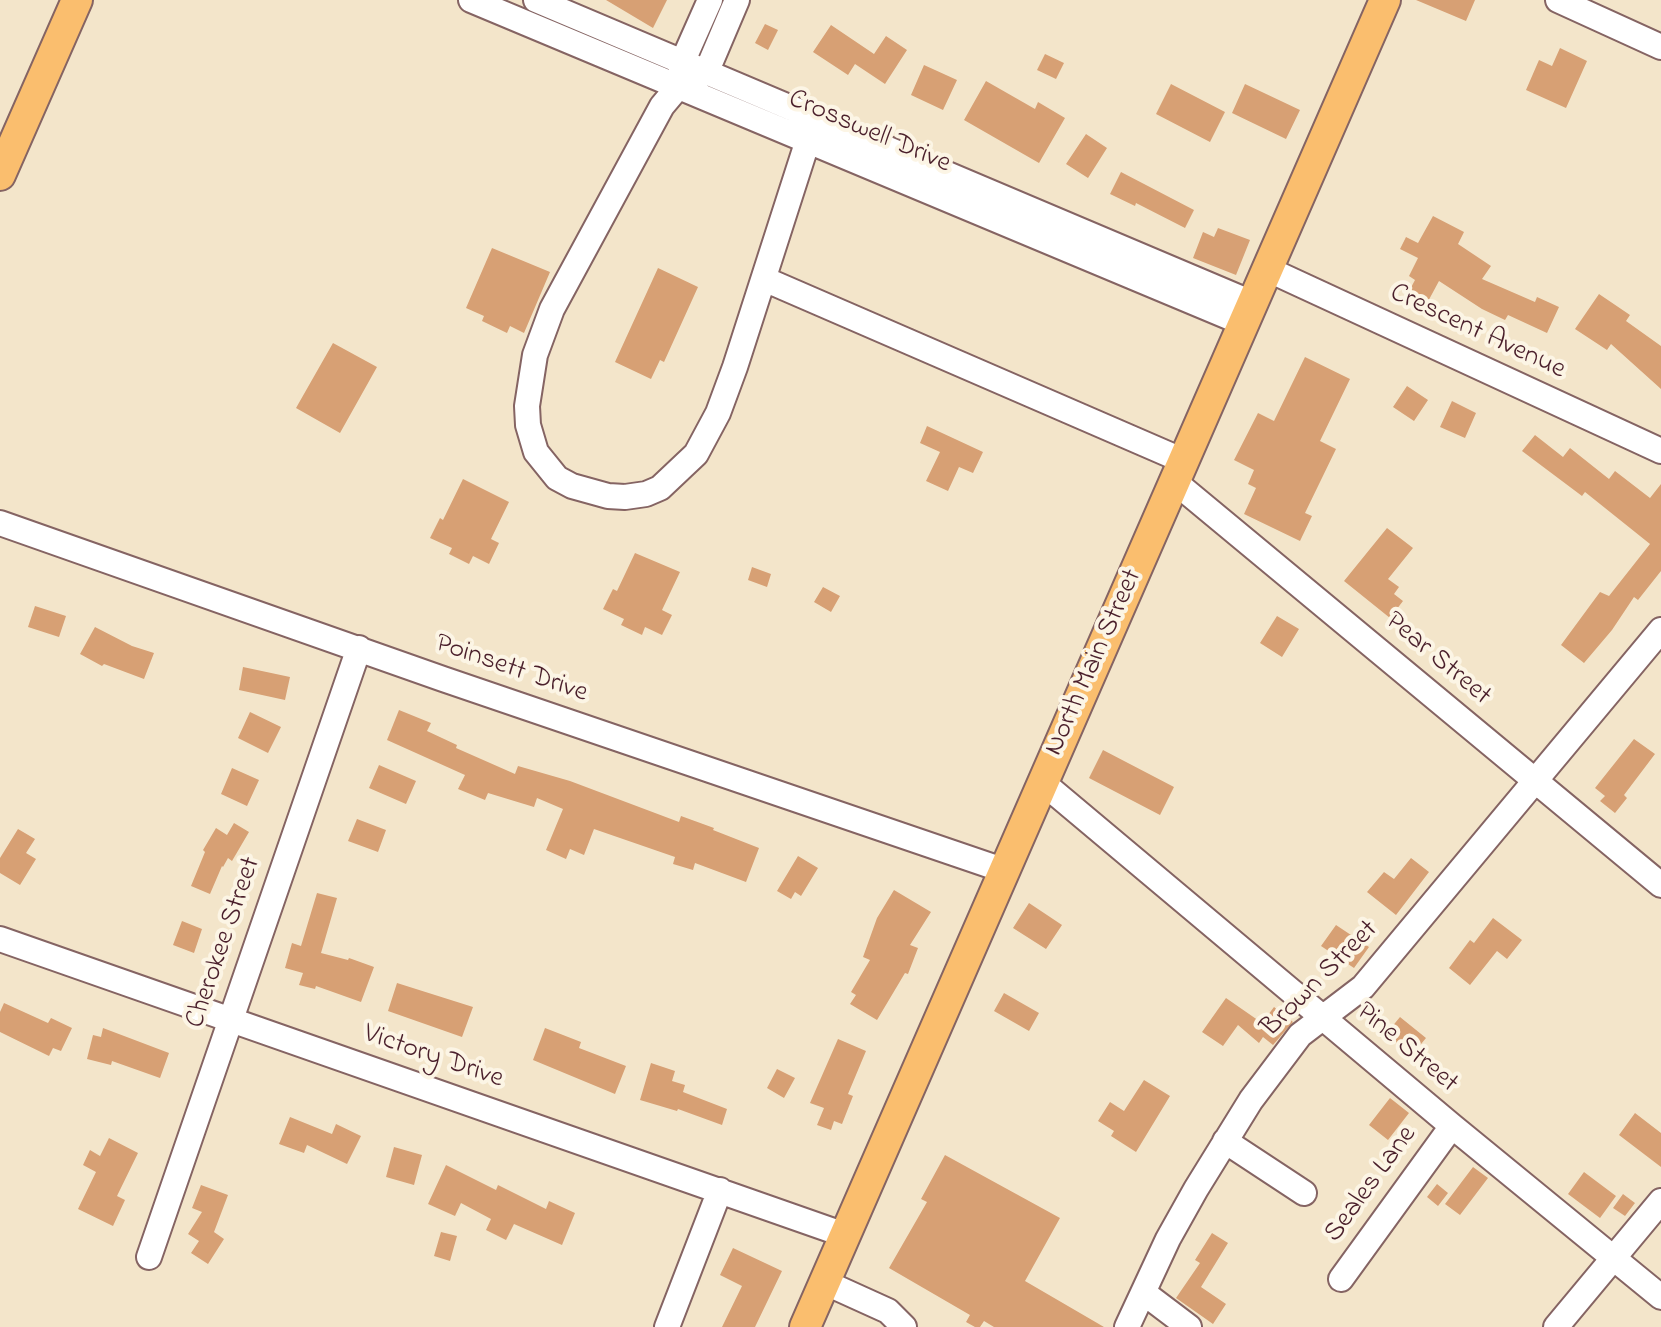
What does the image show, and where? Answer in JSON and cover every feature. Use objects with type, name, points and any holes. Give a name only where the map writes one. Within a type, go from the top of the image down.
[{"type":"main road","points":[[0,175],[77,0]]},
{"type":"main road","name":"North Main Street","points":[[805,1327],[1385,0]]},
{"type":"street","name":"Crosswell Drive","points":[[471,0],[680,75]]},
{"type":"street","name":"Crosswell Drive","points":[[536,0],[808,140],[1248,313]]},
{"type":"street","points":[[710,0],[680,75],[552,309],[535,355],[527,416],[531,439],[541,461],[557,478],[590,492],[625,497],[646,494],[660,488],[696,454],[708,434],[735,367],[808,140]]},
{"type":"street","points":[[680,75],[706,73],[737,0]]},
{"type":"street","points":[[1558,0],[1661,47]]},
{"type":"street","name":"Crosswell Drive","points":[[706,73],[1248,313]]},
{"type":"street","name":"Crescent Avenue","points":[[1267,269],[1661,451]]},
{"type":"street","name":"Pear Street","points":[[764,279],[1179,472],[1535,781],[1661,885]]},
{"type":"street","name":"Poinsett Drive","points":[[0,523],[1003,870]]},
{"type":"street","name":"Brown Street","points":[[1127,1327],[1168,1239],[1225,1141],[1251,1100],[1300,1035],[1363,987],[1661,630]]},
{"type":"street","name":"Cherokee Street","points":[[149,1257],[359,648]]},
{"type":"street","name":"Pine Street","points":[[1042,782],[1661,1297]]},
{"type":"street","name":"Victory Drive","points":[[0,939],[845,1235]]},
{"type":"street","name":"Seales Lane","points":[[1341,1279],[1452,1126]]},
{"type":"street","points":[[1225,1141],[1304,1193]]},
{"type":"street","points":[[667,1327],[720,1190]]},
{"type":"street","points":[[1556,1327],[1661,1201]]},
{"type":"street","points":[[824,1282],[888,1311],[904,1327]]},
{"type":"street","points":[[1144,1293],[1189,1327]]},
{"type":"building","points":[[606,0],[667,0],[653,28]]},
{"type":"building","points":[[1416,0],[1475,0],[1466,21]]},
{"type":"building","points":[[765,24],[778,30],[768,50],[755,43]]},
{"type":"building","points":[[831,25],[874,54],[886,36],[907,50],[885,84],[855,64],[848,75],[813,52]]},
{"type":"building","points":[[1560,48],[1587,61],[1566,108],[1526,90],[1539,60],[1552,66]]},
{"type":"building","points":[[1045,54],[1064,63],[1056,79],[1037,70]]},
{"type":"building","points":[[924,65],[957,80],[943,110],[911,95]]},
{"type":"building","points":[[986,81],[1035,109],[1038,102],[1065,118],[1039,163],[964,120]]},
{"type":"building","points":[[1171,84],[1225,112],[1210,142],[1156,114]]},
{"type":"building","points":[[1245,84],[1300,110],[1286,139],[1232,113]]},
{"type":"building","points":[[1086,134],[1107,148],[1088,178],[1066,164]]},
{"type":"building","points":[[1121,172],[1194,210],[1185,228],[1136,203],[1135,206],[1110,194]]},
{"type":"building","points":[[1433,216],[1464,232],[1458,244],[1491,266],[1482,279],[1535,302],[1537,297],[1559,307],[1547,333],[1508,315],[1505,320],[1482,309],[1439,281],[1425,307],[1406,297],[1415,280],[1409,276],[1418,258],[1400,249],[1406,237],[1418,243]]},
{"type":"building","points":[[1218,228],[1250,240],[1236,275],[1193,258],[1203,232],[1214,237]]},
{"type":"building","points":[[492,248],[550,272],[524,333],[510,326],[507,333],[482,321],[484,316],[466,308]]},
{"type":"building","points":[[658,268],[698,287],[664,362],[660,360],[651,379],[615,362]]},
{"type":"building","points":[[1599,294],[1630,315],[1626,321],[1661,346],[1661,389],[1611,344],[1607,350],[1575,329]]},
{"type":"building","points":[[333,343],[377,367],[340,433],[296,408]]},
{"type":"building","points":[[1305,357],[1350,379],[1320,441],[1336,449],[1305,513],[1312,516],[1300,541],[1244,514],[1256,488],[1248,484],[1254,470],[1234,460],[1258,413],[1274,421]]},
{"type":"building","points":[[1407,386],[1428,400],[1414,421],[1393,407]]},
{"type":"building","points":[[1452,401],[1476,413],[1465,438],[1440,427]]},
{"type":"building","points":[[927,426],[983,452],[973,473],[959,467],[948,491],[926,481],[940,452],[920,443]]},
{"type":"building","points":[[1535,435],[1563,457],[1570,448],[1609,479],[1615,471],[1650,498],[1661,484],[1661,571],[1638,600],[1634,597],[1584,663],[1561,645],[1600,592],[1609,596],[1650,544],[1585,492],[1582,496],[1522,451]]},
{"type":"building","points":[[463,479],[509,502],[491,539],[499,543],[489,564],[473,556],[469,564],[449,554],[452,548],[430,538],[440,518],[443,520]]},
{"type":"building","points":[[1387,528],[1413,548],[1388,579],[1399,587],[1394,594],[1403,601],[1390,618],[1344,581]]},
{"type":"building","points":[[635,553],[680,572],[662,610],[672,615],[662,635],[645,627],[642,635],[621,625],[624,619],[603,609],[613,589],[617,591]]},
{"type":"building","points":[[752,567],[771,574],[767,587],[748,580]]},
{"type":"building","points":[[823,587],[840,596],[831,612],[814,602]]},
{"type":"building","points":[[35,606],[66,616],[59,637],[28,627]]},
{"type":"building","points":[[1277,616],[1299,629],[1282,657],[1260,643]]},
{"type":"building","points":[[95,627],[132,646],[154,653],[144,679],[104,664],[102,666],[80,654]]},
{"type":"building","points":[[243,667],[290,677],[285,700],[239,690]]},
{"type":"building","points":[[399,710],[431,723],[427,731],[457,745],[456,748],[515,774],[518,766],[570,781],[679,822],[681,816],[759,848],[746,882],[695,863],[693,870],[673,864],[675,857],[594,829],[584,855],[570,849],[566,859],[546,850],[563,809],[537,798],[534,807],[488,793],[485,800],[458,789],[465,775],[387,740]]},
{"type":"building","points":[[250,712],[281,727],[268,753],[238,738]]},
{"type":"building","points":[[1634,739],[1655,754],[1624,795],[1627,798],[1615,813],[1600,801],[1605,796],[1595,788]]},
{"type":"building","points":[[1103,750],[1174,787],[1160,815],[1089,778]]},
{"type":"building","points":[[379,765],[416,781],[406,804],[369,788]]},
{"type":"building","points":[[232,768],[259,780],[247,806],[221,794]]},
{"type":"building","points":[[357,819],[386,830],[378,852],[348,841]]},
{"type":"building","points":[[234,823],[249,832],[232,861],[228,858],[222,866],[210,894],[191,886],[205,852],[203,850],[216,828],[227,835]]},
{"type":"building","points":[[18,829],[35,839],[26,853],[36,859],[20,885],[0,873],[0,858]]},
{"type":"building","points":[[798,856],[818,868],[801,896],[795,892],[791,899],[777,891]]},
{"type":"building","points":[[1411,858],[1429,872],[1396,915],[1367,892],[1384,872],[1394,879]]},
{"type":"building","points":[[894,890],[931,912],[910,945],[918,948],[908,974],[905,973],[877,1020],[850,1004],[856,995],[851,992],[870,960],[863,957],[877,918]]},
{"type":"building","points":[[317,893],[337,898],[321,953],[374,967],[361,1002],[316,986],[315,989],[299,985],[303,973],[285,968],[292,943],[301,946]]},
{"type":"building","points":[[1029,903],[1062,925],[1046,949],[1013,928]]},
{"type":"building","points":[[1493,918],[1522,940],[1507,959],[1497,951],[1470,985],[1449,968],[1470,940],[1474,943]]},
{"type":"building","points":[[182,921],[202,929],[194,953],[173,945]]},
{"type":"building","points":[[1336,925],[1369,947],[1354,968],[1321,946]]},
{"type":"building","points":[[397,983],[473,1007],[462,1037],[388,1011]]},
{"type":"building","points":[[1004,993],[1039,1013],[1029,1031],[994,1011]]},
{"type":"building","points":[[1226,998],[1262,1023],[1274,1007],[1293,1022],[1273,1045],[1263,1037],[1259,1043],[1238,1025],[1223,1046],[1202,1032]]},
{"type":"building","points":[[4,1003],[48,1023],[51,1018],[72,1028],[61,1051],[53,1048],[49,1056],[0,1032],[0,1012]]},
{"type":"building","points":[[1400,1017],[1426,1038],[1412,1055],[1386,1034]]},
{"type":"building","points":[[103,1028],[169,1053],[160,1078],[112,1061],[111,1065],[87,1059],[93,1035],[101,1037]]},
{"type":"building","points":[[545,1028],[581,1042],[579,1048],[626,1066],[615,1094],[533,1060]]},
{"type":"building","points":[[838,1039],[866,1051],[848,1094],[853,1096],[842,1124],[834,1121],[831,1130],[817,1125],[824,1108],[810,1103]]},
{"type":"building","points":[[651,1063],[675,1071],[672,1081],[685,1085],[683,1092],[727,1109],[722,1125],[678,1109],[640,1100]]},
{"type":"building","points":[[777,1069],[795,1078],[784,1098],[767,1088]]},
{"type":"building","points":[[1144,1080],[1170,1096],[1136,1152],[1111,1136],[1114,1131],[1098,1121],[1110,1102],[1124,1111]]},
{"type":"building","points":[[1390,1098],[1409,1113],[1388,1140],[1369,1125]]},
{"type":"building","points":[[1635,1113],[1661,1133],[1661,1167],[1619,1135]]},
{"type":"building","points":[[290,1117],[332,1134],[336,1124],[361,1136],[347,1164],[307,1145],[304,1153],[279,1144]]},
{"type":"building","points":[[109,1138],[138,1153],[117,1196],[125,1200],[113,1226],[78,1209],[96,1172],[83,1165],[90,1150],[100,1156]]},
{"type":"building","points":[[394,1147],[422,1155],[414,1185],[386,1177]]},
{"type":"building","points":[[945,1155],[1060,1218],[1025,1281],[1104,1327],[994,1327],[984,1321],[980,1327],[975,1327],[966,1322],[970,1315],[889,1268],[927,1202],[921,1199]]},
{"type":"building","points":[[446,1165],[496,1190],[498,1185],[546,1209],[549,1201],[575,1213],[562,1245],[514,1224],[506,1240],[486,1230],[491,1219],[461,1203],[455,1216],[428,1204]]},
{"type":"building","points":[[1473,1167],[1488,1178],[1460,1215],[1445,1204]]},
{"type":"building","points":[[1584,1172],[1616,1196],[1600,1218],[1568,1194]]},
{"type":"building","points":[[1437,1184],[1448,1193],[1438,1206],[1427,1197]]},
{"type":"building","points":[[201,1185],[228,1195],[214,1232],[224,1239],[208,1264],[191,1253],[199,1241],[188,1234],[202,1212],[192,1208]]},
{"type":"building","points":[[1623,1194],[1635,1203],[1625,1216],[1613,1208]]},
{"type":"building","points":[[441,1232],[457,1236],[450,1261],[434,1256]]},
{"type":"building","points":[[1212,1233],[1228,1243],[1201,1287],[1226,1304],[1213,1324],[1176,1298],[1200,1263],[1195,1260]]},
{"type":"building","points":[[733,1248],[782,1271],[755,1327],[722,1327],[742,1286],[720,1275]]}]
